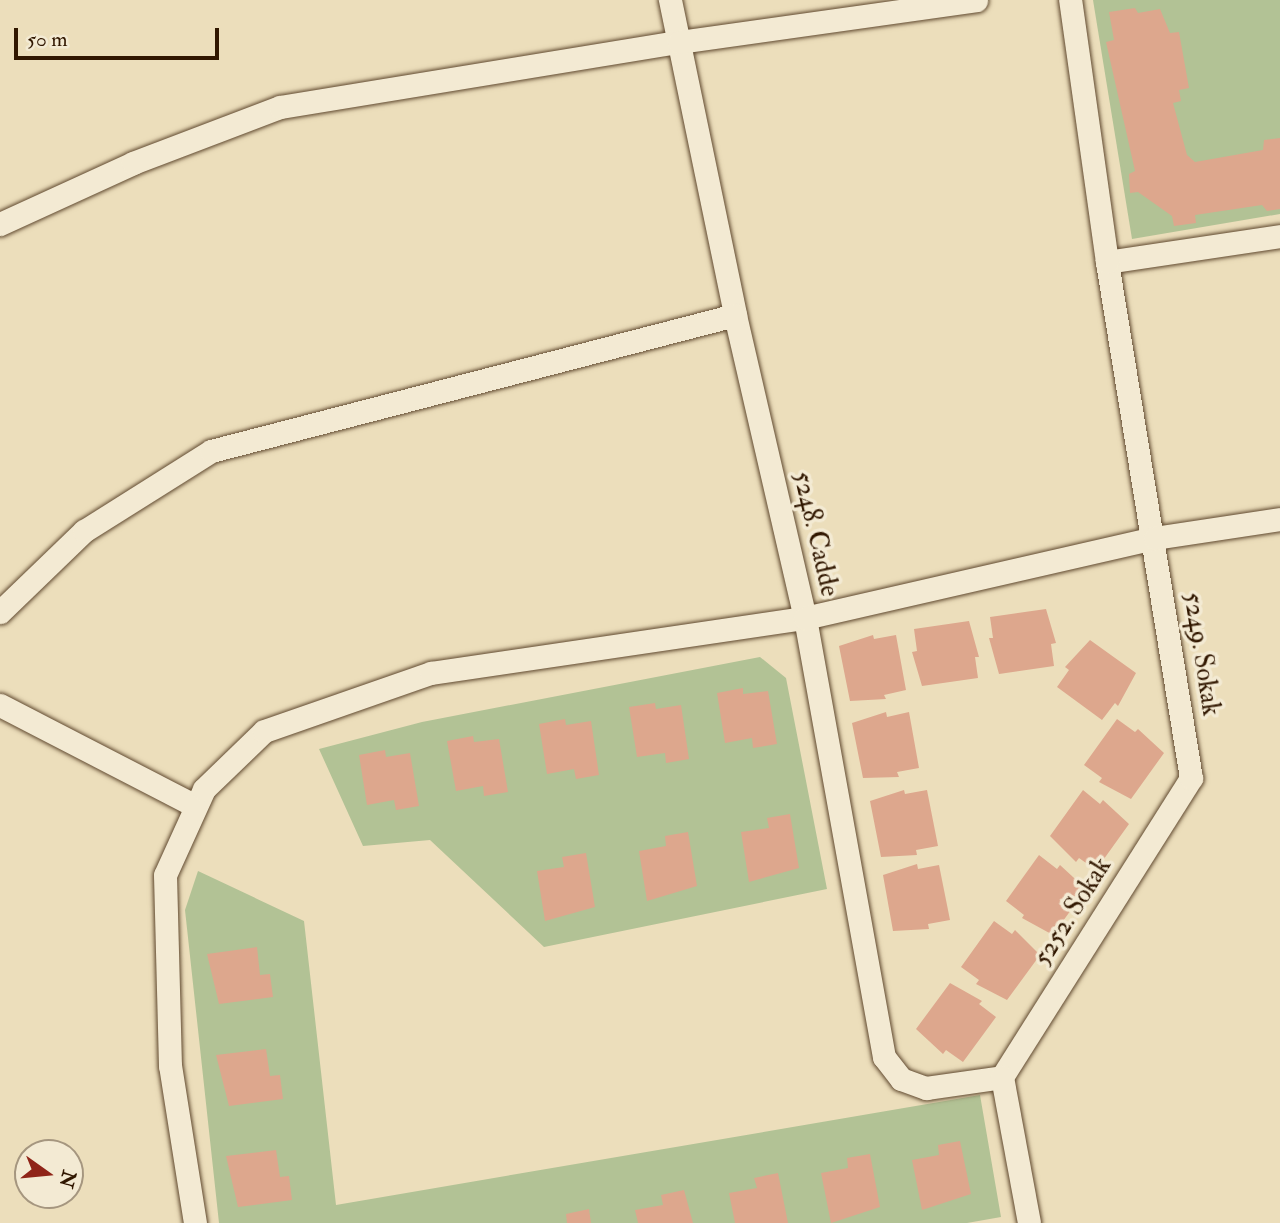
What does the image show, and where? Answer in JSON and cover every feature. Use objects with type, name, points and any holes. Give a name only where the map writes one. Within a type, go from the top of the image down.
[{"type":"street","name":"5248. Cadde","points":[[670,0],[735,315],[805,618],[884,1057],[901,1079],[926,1088],[1002,1077]]},
{"type":"street","points":[[0,224],[133,163],[280,107],[679,42],[976,0]]},
{"type":"street","name":"5249. Sokak","points":[[1070,0],[1107,262],[1155,538],[1191,778]]},
{"type":"street","points":[[1107,262],[1280,236]]},
{"type":"street","points":[[0,612],[84,531],[211,451],[735,315]]},
{"type":"street","points":[[195,1223],[170,1066],[165,874],[204,789],[264,732],[431,673],[805,618],[1155,538],[1280,519]]},
{"type":"street","points":[[0,705],[196,806]]},
{"type":"street","name":"5252. Sokak","points":[[1002,1077],[1191,778]]},
{"type":"street","points":[[1002,1077],[1029,1223]]},
{"type":"green space","points":[[1093,0],[1280,0],[1280,214],[1132,239]]},
{"type":"green space","points":[[760,657],[786,678],[827,889],[544,947],[430,840],[363,846],[319,749],[422,722]]},
{"type":"green space","points":[[198,871],[304,921],[336,1205],[980,1095],[1001,1217],[967,1223],[219,1223],[185,910]]},
{"type":"building","points":[[1135,8],[1138,13],[1160,9],[1170,33],[1179,32],[1189,88],[1179,90],[1181,101],[1173,103],[1187,155],[1195,162],[1263,150],[1264,140],[1280,138],[1280,209],[1267,211],[1262,205],[1195,215],[1196,223],[1174,226],[1172,216],[1138,192],[1130,193],[1129,174],[1135,171],[1106,42],[1114,40],[1109,12]]},
{"type":"building","points":[[1046,609],[1056,643],[1051,644],[1054,666],[999,674],[989,638],[993,638],[990,617]]},
{"type":"building","points":[[969,621],[979,657],[975,657],[978,678],[922,686],[912,652],[917,651],[914,629]]},
{"type":"building","points":[[873,635],[874,639],[896,635],[906,690],[884,695],[886,699],[850,701],[839,646]]},
{"type":"building","points":[[1090,640],[1136,673],[1118,706],[1115,703],[1102,720],[1057,687],[1069,670],[1065,667]]},
{"type":"building","points":[[743,688],[743,694],[768,691],[777,744],[753,748],[752,738],[725,743],[717,693]]},
{"type":"building","points":[[655,703],[656,709],[681,705],[689,759],[666,763],[665,753],[637,757],[629,707]]},
{"type":"building","points":[[886,712],[887,717],[909,712],[919,768],[897,772],[899,777],[863,778],[852,723]]},
{"type":"building","points":[[565,719],[566,725],[591,721],[599,775],[576,779],[574,769],[547,774],[539,724]]},
{"type":"building","points":[[1117,719],[1135,732],[1138,729],[1164,753],[1131,799],[1099,782],[1102,778],[1084,765]]},
{"type":"building","points":[[473,736],[474,742],[499,739],[508,792],[484,796],[483,786],[456,791],[447,741]]},
{"type":"building","points":[[385,750],[386,757],[410,753],[419,806],[396,810],[394,800],[367,805],[359,755]]},
{"type":"building","points":[[904,790],[905,794],[927,790],[938,846],[916,850],[917,855],[881,857],[870,801]]},
{"type":"building","points":[[1083,790],[1100,804],[1103,800],[1129,824],[1096,870],[1079,858],[1076,862],[1050,836]]},
{"type":"building","points":[[790,814],[799,868],[749,882],[741,832],[769,828],[767,818]]},
{"type":"building","points":[[688,832],[697,886],[647,901],[639,851],[666,846],[665,836]]},
{"type":"building","points":[[586,853],[595,907],[545,921],[537,871],[564,867],[562,857]]},
{"type":"building","points":[[1039,855],[1057,869],[1060,865],[1086,889],[1053,935],[1022,918],[1024,915],[1006,901]]},
{"type":"building","points":[[917,864],[918,869],[939,865],[950,920],[928,924],[929,929],[893,931],[883,875]]},
{"type":"building","points":[[994,921],[1012,934],[1015,930],[1040,955],[1007,1000],[976,984],[979,980],[961,967]]},
{"type":"building","points":[[257,947],[260,975],[270,974],[273,997],[219,1004],[207,954]]},
{"type":"building","points":[[950,983],[982,1001],[979,1004],[996,1017],[963,1062],[946,1050],[943,1054],[916,1029]]},
{"type":"building","points":[[266,1049],[270,1076],[280,1075],[283,1099],[229,1106],[216,1055]]},
{"type":"building","points":[[960,1141],[971,1194],[922,1210],[912,1160],[939,1155],[938,1145]]},
{"type":"building","points":[[276,1150],[280,1177],[289,1176],[292,1200],[238,1207],[226,1156]]},
{"type":"building","points":[[870,1154],[880,1207],[831,1223],[821,1173],[848,1168],[847,1158]]},
{"type":"building","points":[[778,1173],[788,1223],[735,1223],[729,1193],[757,1188],[754,1178]]},
{"type":"building","points":[[684,1190],[693,1223],[638,1223],[635,1210],[663,1205],[661,1195]]},
{"type":"building","points":[[589,1209],[591,1223],[567,1223],[566,1214]]}]
